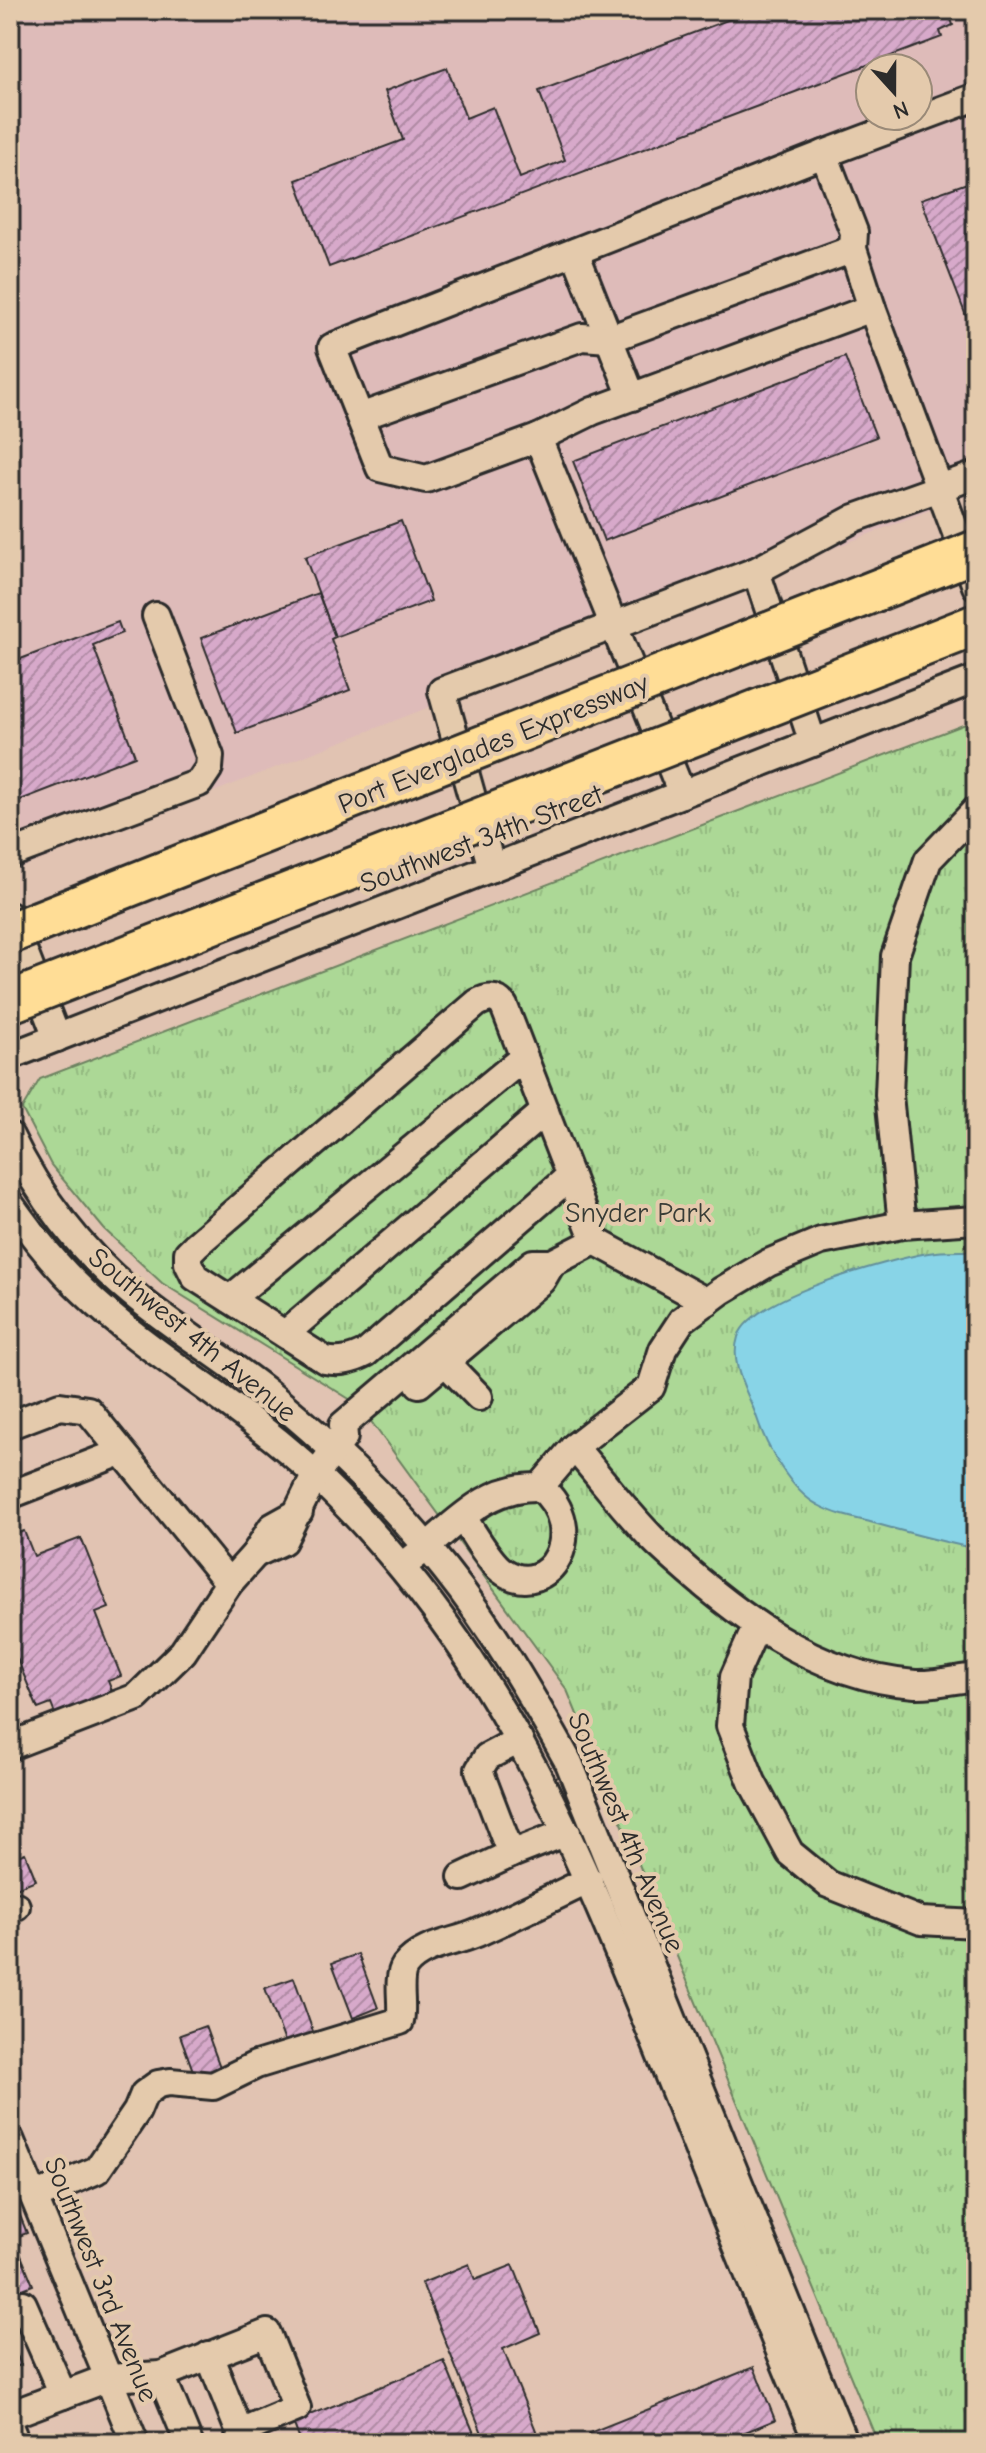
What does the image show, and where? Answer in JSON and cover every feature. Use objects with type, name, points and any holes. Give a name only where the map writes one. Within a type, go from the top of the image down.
[{"type":"highway","name":"Port Everglades Expressway","points":[[10,933],[976,551]]},
{"type":"highway","points":[[10,1002],[976,625]]},
{"type":"street","points":[[872,308],[593,411],[538,438],[426,479],[380,468],[332,347],[976,97]]},
{"type":"street","points":[[824,154],[854,232],[853,249],[872,308],[976,586]]},
{"type":"street","points":[[360,417],[582,337],[609,339],[853,249]]},
{"type":"street","points":[[575,252],[632,397]]},
{"type":"street","points":[[538,438],[682,794]]},
{"type":"street","points":[[492,868],[442,691],[756,571],[855,518],[976,475]]},
{"type":"street","points":[[756,571],[813,743]]},
{"type":"street","points":[[10,854],[199,783],[209,768],[210,756],[156,616]]},
{"type":"street","name":"Southwest 34th Street","points":[[10,1056],[976,679]]},
{"type":"street","points":[[902,1225],[889,1095],[895,956],[928,860],[976,810]]},
{"type":"street","points":[[10,917],[57,1038]]},
{"type":"street","points":[[570,1176],[366,1353],[353,1359],[325,1360],[195,1277],[188,1263],[188,1253],[477,1003],[485,999],[499,1000],[524,1057],[545,1111],[570,1176],[595,1241],[707,1302]]},
{"type":"street","points":[[230,1299],[524,1057]]},
{"type":"street","points":[[285,1334],[545,1111]]},
{"type":"street","name":"Southwest 4th Avenue","points":[[10,1136],[19,1156],[58,1215],[93,1257],[131,1293],[338,1444],[445,1568],[531,1693],[569,1763],[844,2443]]},
{"type":"street","name":"Southwest 4th Avenue","points":[[10,1204],[56,1264],[110,1316],[263,1429],[316,1474],[402,1568],[446,1624],[488,1687],[519,1740],[589,1880],[815,2442]]},
{"type":"street","points":[[540,1487],[574,1447],[651,1387],[663,1349],[682,1320],[768,1263],[821,1241],[902,1225],[976,1220]]},
{"type":"street","points":[[10,1746],[137,1697],[183,1652],[229,1583],[255,1554],[272,1527],[299,1512],[316,1474],[338,1444],[343,1425],[533,1263],[552,1263],[595,1241]]},
{"type":"street","points":[[338,1444],[355,1438],[542,1280],[552,1263]]},
{"type":"street","points":[[445,1362],[479,1397]]},
{"type":"street","points":[[10,1425],[60,1406],[88,1410],[229,1583]]},
{"type":"street","points":[[574,1447],[657,1543],[757,1625],[814,1659],[871,1676],[917,1684],[976,1677]]},
{"type":"street","points":[[10,1495],[121,1452]]},
{"type":"street","points":[[402,1568],[426,1548],[463,1518],[489,1497],[507,1489],[540,1487],[552,1497],[565,1535],[561,1554],[549,1569],[534,1577],[516,1578],[501,1571],[463,1518]]},
{"type":"street","points":[[757,1625],[734,1677],[730,1726],[752,1782],[790,1853],[828,1884],[921,1921],[976,1924]]},
{"type":"street","points":[[511,1854],[479,1770],[487,1757],[519,1740]]},
{"type":"street","points":[[462,1877],[567,1832]]},
{"type":"street","points":[[34,2197],[97,2170],[137,2111],[144,2094],[158,2084],[170,2082],[213,2086],[256,2065],[400,2021],[404,1968],[421,1952],[468,1937],[589,1880]]},
{"type":"street","name":"Southwest 3rd Avenue","points":[[10,2139],[135,2443]]},
{"type":"street","points":[[23,2304],[63,2395]]},
{"type":"street","points":[[10,2415],[108,2378],[161,2375],[209,2355],[267,2333],[297,2408],[242,2438],[209,2355]]},
{"type":"street","points":[[161,2375],[189,2443]]},
{"type":"street","points":[[10,2428],[16,2443]]},
{"type":"shaded area","points":[[10,10],[976,10],[976,492],[10,872]]},
{"type":"green space","name":"Snyder Park","points":[[976,720],[976,2443],[878,2443],[567,1690],[359,1405],[162,1283],[104,1229],[51,1165],[22,1109],[40,1079]]},
{"type":"water","points":[[976,1251],[976,1549],[850,1517],[818,1505],[789,1479],[767,1441],[738,1368],[738,1337],[748,1322],[767,1308],[822,1283],[883,1263],[928,1253]]},
{"type":"building","points":[[754,10],[948,10],[953,25],[940,31],[942,37],[902,52],[854,52],[854,70],[329,267],[296,180],[403,140],[385,91],[447,68],[466,118],[493,107],[520,178],[565,160],[539,91]]},
{"type":"building","points":[[976,180],[976,342],[921,199]]},
{"type":"building","points":[[845,357],[876,437],[604,541],[573,461]]},
{"type":"building","points":[[401,521],[431,601],[335,637],[305,557]]},
{"type":"building","points":[[318,593],[350,690],[237,733],[201,638]]},
{"type":"building","points":[[118,622],[122,633],[93,645],[135,756],[10,804],[10,663]]},
{"type":"building","points":[[24,1531],[34,1556],[81,1538],[109,1608],[96,1613],[121,1676],[108,1681],[112,1691],[55,1714],[51,1704],[38,1709],[10,1642],[10,1536]]},
{"type":"building","points":[[25,1853],[36,1880],[16,1888],[10,1874],[10,1859]]},
{"type":"building","points":[[358,1954],[378,2008],[353,2018],[332,1963]]},
{"type":"building","points":[[294,1978],[316,2040],[288,2050],[265,1988]]},
{"type":"building","points":[[205,2026],[221,2070],[196,2079],[180,2035]]},
{"type":"building","points":[[10,2191],[27,2233],[14,2238],[33,2285],[20,2290],[17,2282],[10,2284]]},
{"type":"building","points":[[469,2264],[475,2280],[513,2265],[540,2333],[503,2349],[541,2443],[486,2443],[422,2283]]},
{"type":"building","points":[[10,2339],[21,2365],[10,2369]]},
{"type":"building","points":[[444,2361],[478,2443],[301,2443],[293,2422]]},
{"type":"building","points":[[754,2367],[775,2420],[718,2443],[592,2443],[589,2433]]}]
